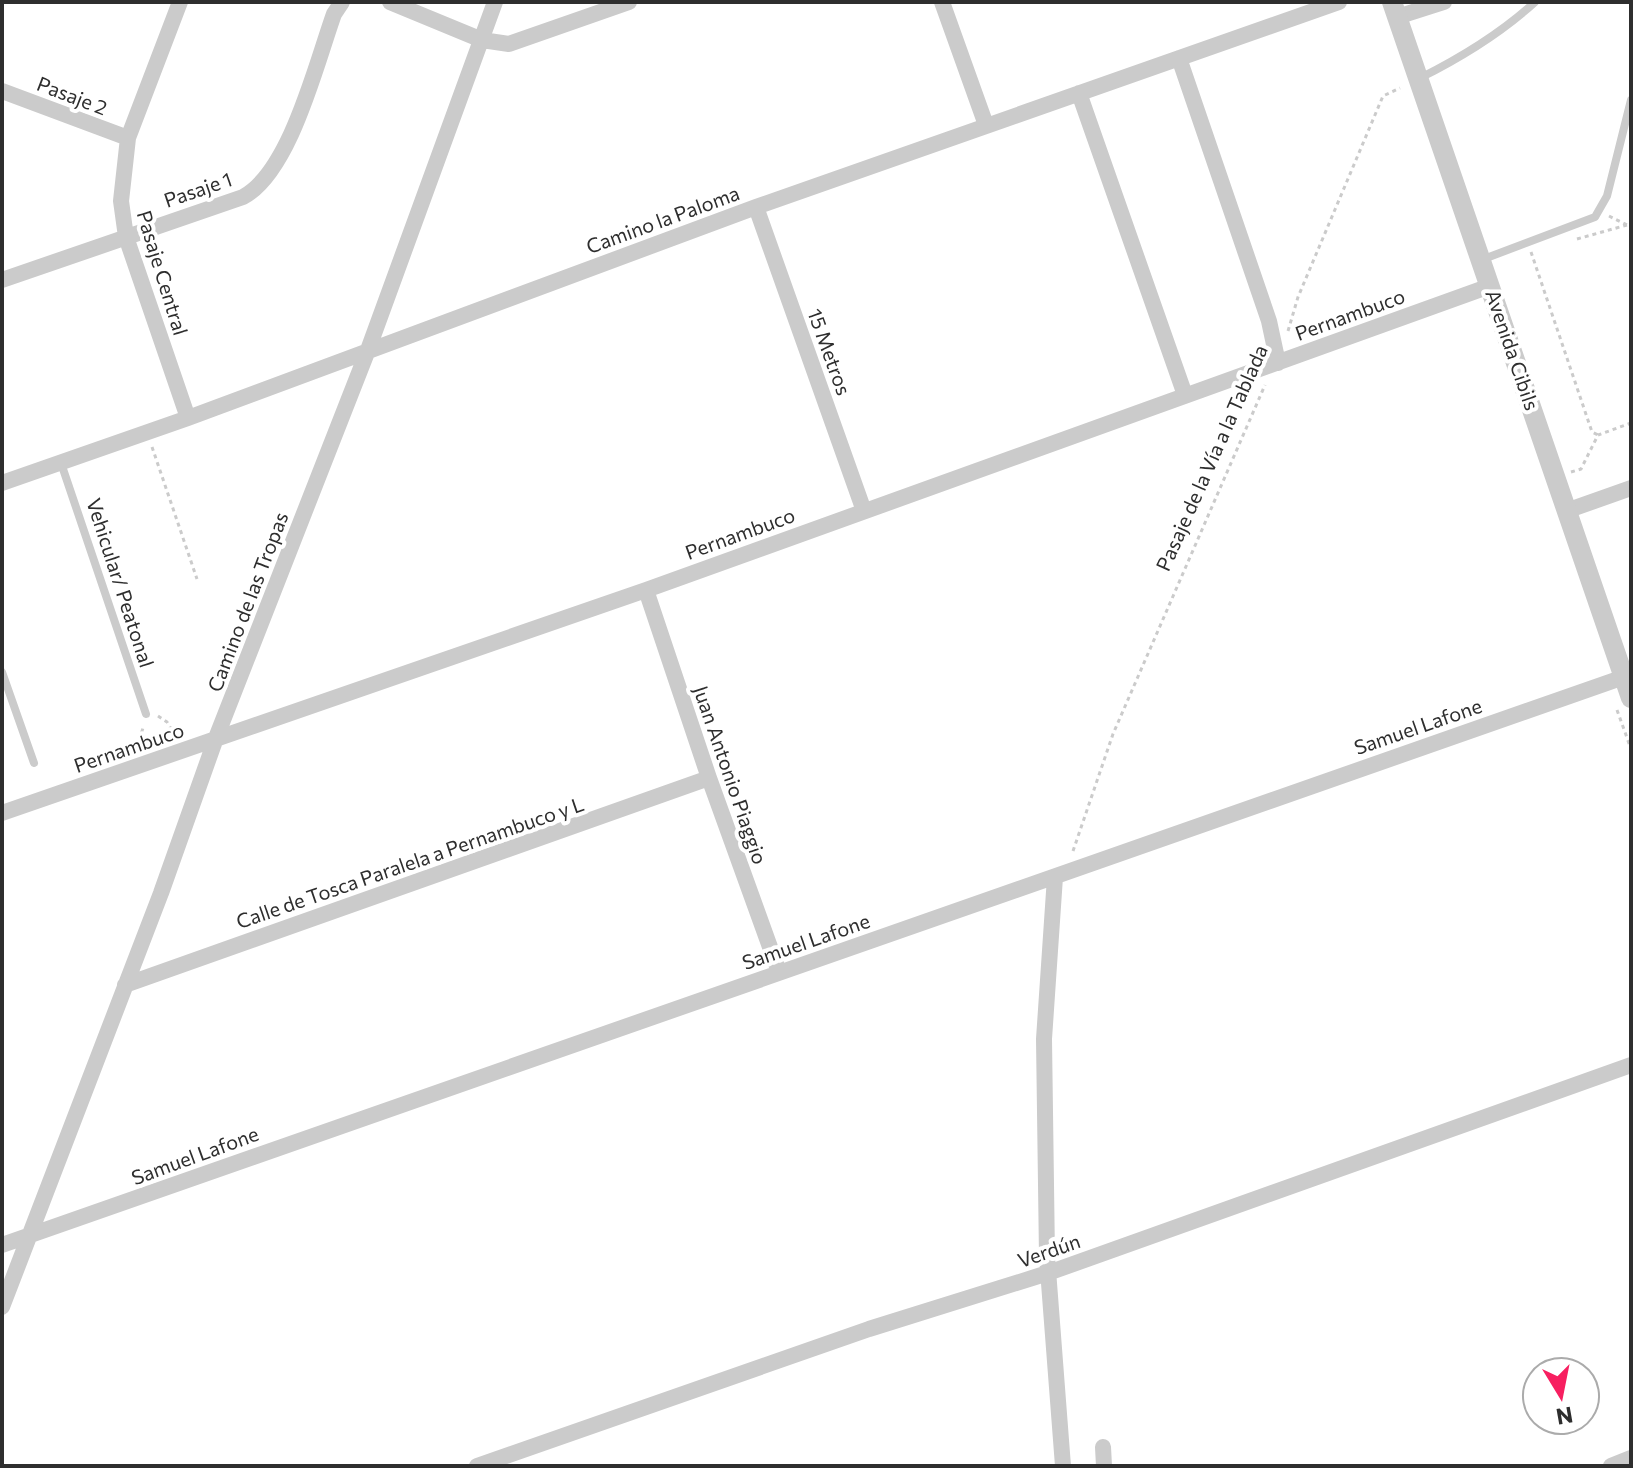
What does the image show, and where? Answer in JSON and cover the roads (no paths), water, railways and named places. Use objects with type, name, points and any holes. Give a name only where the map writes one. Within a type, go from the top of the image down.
[{"type":"street","name":"Pasaje Central","points":[[180,2],[128,138],[121,201],[126,237],[188,418]]},
{"type":"street","name":"Pasaje 1","points":[[2,280],[243,197],[258,189],[288,142],[334,14],[342,2]]},
{"type":"street","points":[[390,2],[482,40],[509,44],[629,2]]},
{"type":"street","name":"Camino de las Tropas","points":[[2,1307],[216,738],[368,350],[495,2]]},
{"type":"street","points":[[942,2],[986,125]]},
{"type":"street","name":"Camino la Paloma","points":[[2,483],[188,418],[756,207],[1339,2]]},
{"type":"street","points":[[1395,10],[1444,2]]},
{"type":"street","name":"Avenida Cibils","points":[[1395,10],[1631,698]]},
{"type":"street","points":[[1179,58],[1269,321],[1278,363]]},
{"type":"street","name":"Pasaje 2","points":[[2,91],[128,138]]},
{"type":"street","points":[[1079,93],[1185,395]]},
{"type":"street","name":"15 Metros","points":[[756,207],[864,511]]},
{"type":"street","name":"Pernambuco","points":[[2,813],[646,590],[1490,286]]},
{"type":"street","points":[[1566,511],[1631,488]]},
{"type":"street","name":"Juan Antonio Piaggio","points":[[646,590],[779,972]]},
{"type":"street","name":"Samuel Lafone","points":[[2,1245],[1624,677]]},
{"type":"street","name":"Calle de Tosca Paralela a Pernambuco y L","points":[[125,985],[709,778]]},
{"type":"street","points":[[1061,875],[1044,1039],[1048,1273],[1063,1466]]},
{"type":"street","name":"Verdún","points":[[477,1466],[869,1329],[1048,1273],[1631,1065]]},
{"type":"street","points":[[1103,1447],[1104,1466]]},
{"type":"street","points":[[1611,1466],[1631,1458]]},
{"type":"lane","points":[[1418,79],[1466,56],[1535,2]]},
{"type":"lane","points":[[1481,260],[1578,226],[1595,217],[1604,206],[1631,100]]},
{"type":"lane","name":"Vehicular/ Peatonal","points":[[61,463],[146,714]]},
{"type":"lane","points":[[2,672],[34,763]]}]
